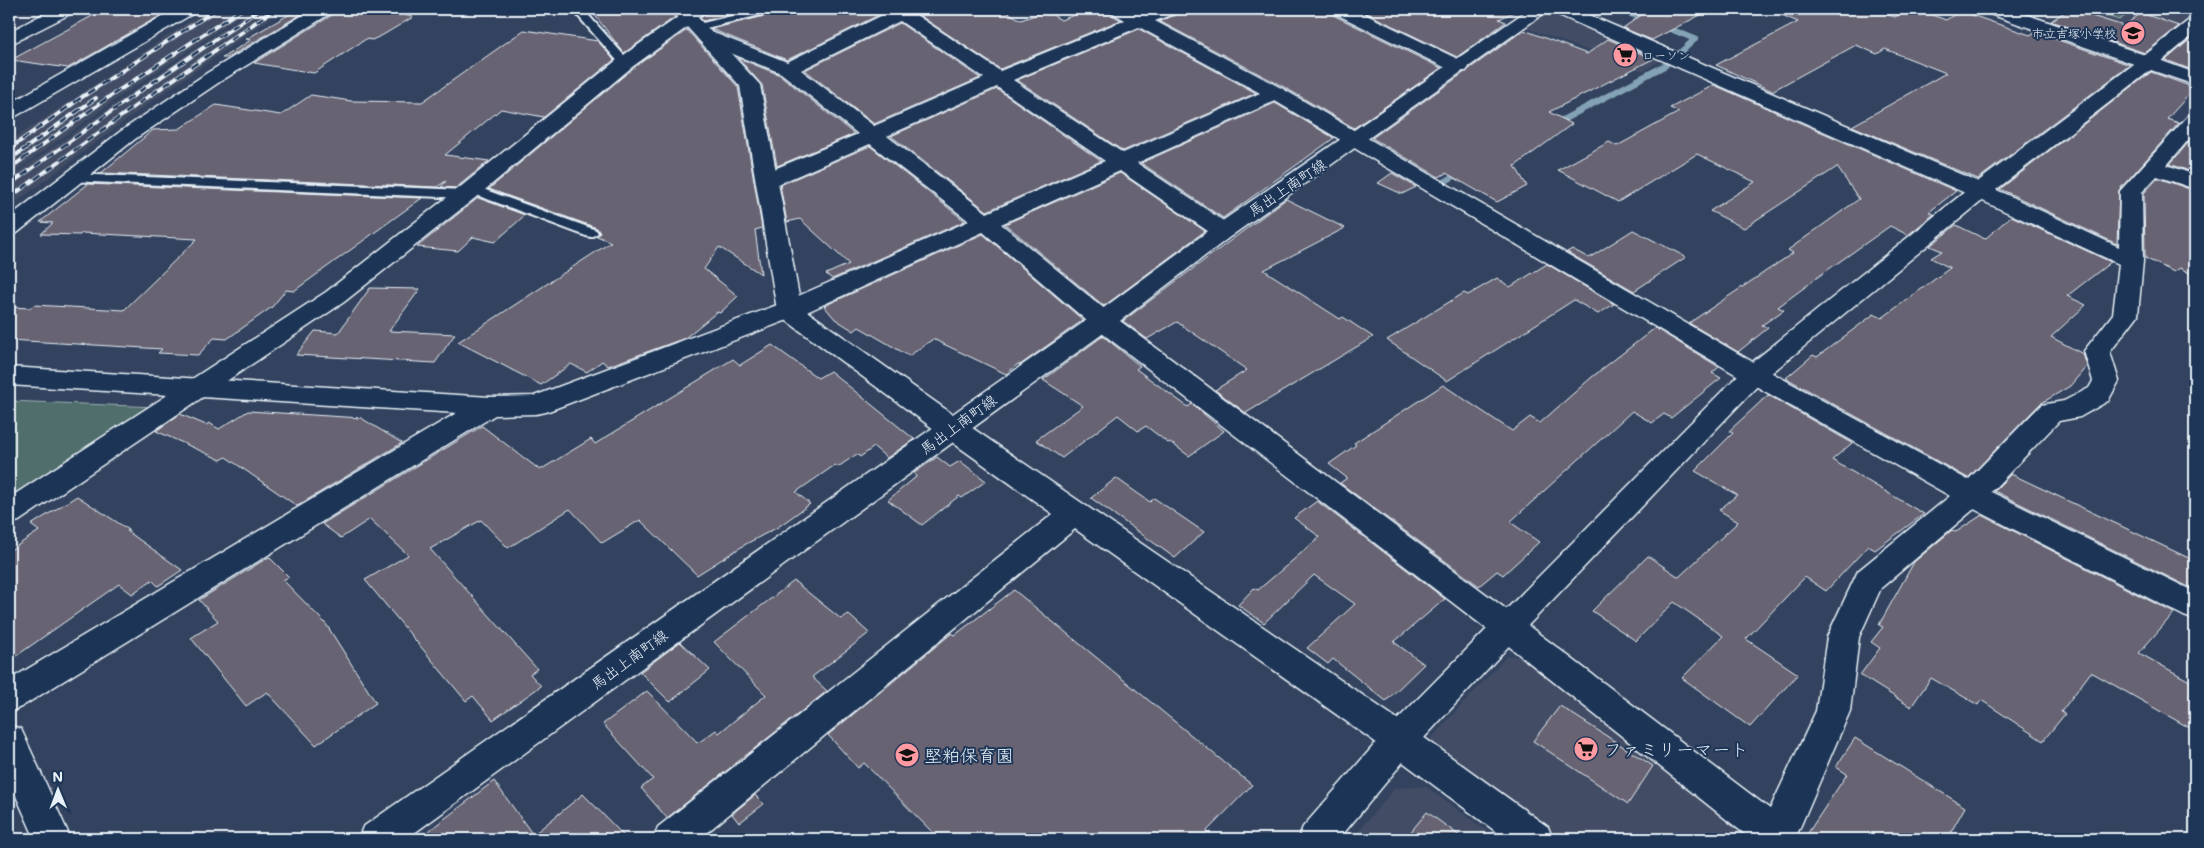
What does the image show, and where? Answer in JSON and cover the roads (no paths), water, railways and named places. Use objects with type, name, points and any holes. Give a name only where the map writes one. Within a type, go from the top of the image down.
[{"type":"street","points":[[9,27],[43,9]]},
{"type":"street","points":[[9,39],[66,9]]},
{"type":"street","points":[[9,112],[188,9]]},
{"type":"street","points":[[9,228],[128,135],[214,77],[325,9]]},
{"type":"street","points":[[1119,9],[1276,94],[1754,374],[1971,495],[2195,607]]},
{"type":"street","points":[[768,180],[874,136],[1139,20],[1169,9]]},
{"type":"street","points":[[1340,9],[1459,67]]},
{"type":"street","name":"馬出上南町線","points":[[376,839],[1103,321],[1223,231],[1355,141],[1541,9]]},
{"type":"street","points":[[1560,9],[1980,191],[2132,261]]},
{"type":"street","points":[[1993,9],[2145,66],[2195,79]]},
{"type":"street","points":[[788,69],[901,12],[1223,231]]},
{"type":"street","points":[[9,513],[335,297],[625,63],[695,20]]},
{"type":"street","points":[[695,20],[788,69],[984,222],[1103,321],[1507,627],[1778,839],[1833,711],[1843,637],[1869,580],[1971,495],[2050,412],[2070,410],[2098,394],[2106,381],[2097,351],[2125,315],[2132,261],[2131,191],[2195,120]]},
{"type":"street","points":[[695,20],[750,85],[768,180],[789,310],[952,428],[1400,740],[1535,839]]},
{"type":"street","points":[[1316,839],[1400,740],[1507,627],[1754,374],[1980,191],[2145,66],[2195,24]]},
{"type":"street","points":[[10,377],[201,387],[490,406],[536,405],[789,310],[1276,94]]},
{"type":"street","points":[[2153,167],[2195,182]]},
{"type":"street","points":[[9,697],[490,406]]},
{"type":"street","points":[[671,839],[1075,513]]},
{"type":"street","points":[[9,740],[53,839]]},
{"type":"lane","points":[[577,9],[625,63]]},
{"type":"lane","points":[[695,20],[773,9]]},
{"type":"lane","points":[[72,178],[468,191],[591,233]]},
{"type":"waterway","points":[[1616,9],[1648,20]]},
{"type":"waterway","points":[[1663,26],[1695,39],[1681,52]]},
{"type":"waterway","points":[[1553,125],[1666,65]]},
{"type":"waterway","points":[[1444,182],[1462,172]]},
{"type":"railway","points":[[9,149],[85,95],[217,9]]},
{"type":"railway","points":[[9,169],[109,97],[242,9]]},
{"type":"railway","points":[[9,185],[130,98],[260,9]]},
{"type":"railway","points":[[9,198],[145,99],[275,9]]},
{"type":"railway","points":[[9,160],[96,98]]},
{"type":"place","name":"市立吉塚小学校","points":[[2133,33]]},
{"type":"place","name":"ローソン","points":[[1625,55]]},
{"type":"place","name":"ファミリーマート","points":[[1586,749]]},
{"type":"place","name":"堅粕保育園","points":[[907,755]]}]
